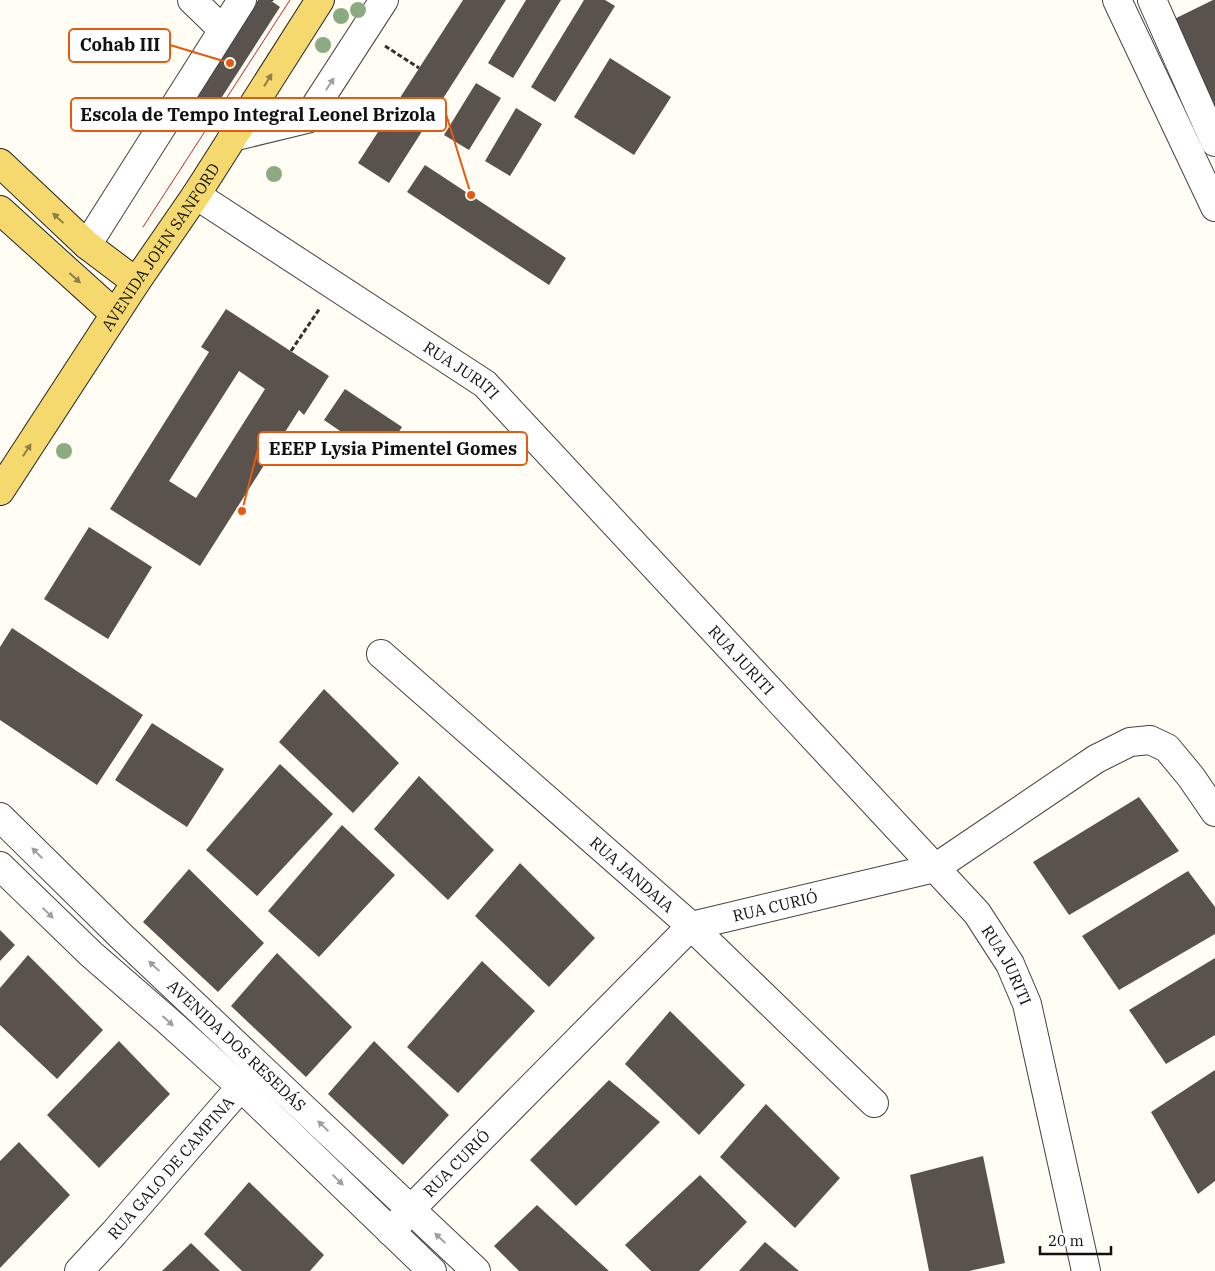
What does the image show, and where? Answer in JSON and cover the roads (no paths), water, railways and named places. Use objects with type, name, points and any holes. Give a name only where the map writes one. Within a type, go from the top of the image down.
[{"type":"main road","name":"AVENIDA JOHN SANFORD","points":[[0,491],[136,282],[196,195],[320,0]]},
{"type":"main road","points":[[0,163],[87,245],[136,282]]},
{"type":"main road","points":[[0,210],[115,314]]},
{"type":"street","points":[[192,0],[222,29]]},
{"type":"street","points":[[87,245],[242,0]]},
{"type":"street","points":[[232,137],[306,119],[384,0]]},
{"type":"street","points":[[1117,0],[1215,207]]},
{"type":"street","points":[[1152,0],[1215,142]]},
{"type":"street","name":"RUA JURITI","points":[[196,195],[485,384],[977,913],[1010,964],[1028,1004],[1086,1271]]},
{"type":"street","name":"RUA JANDAIA","points":[[382,654],[691,926],[874,1103]]},
{"type":"street","name":"RUA CURIÓ","points":[[391,1232],[410,1210],[691,926],[935,868],[1096,759],[1130,742],[1150,740],[1167,748],[1215,812]]},
{"type":"street","name":"AVENIDA DOS RESEDÁS","points":[[0,817],[121,936],[260,1065],[476,1271]]},
{"type":"street","name":"AVENIDA DOS RESEDÁS","points":[[0,866],[91,954],[241,1087],[432,1271]]},
{"type":"street","name":"RUA GALO DE CAMPINA","points":[[79,1271],[260,1065]]},
{"type":"tram line","points":[[143,227],[290,0]]},
{"type":"place","name":"Cohab III","points":[[230,63]]},
{"type":"place","name":"Escola de Tempo Integral Leonel Brizola","points":[[471,195]]},
{"type":"place","name":"EEEP Lysia Pimentel Gomes","points":[[242,511]]}]
